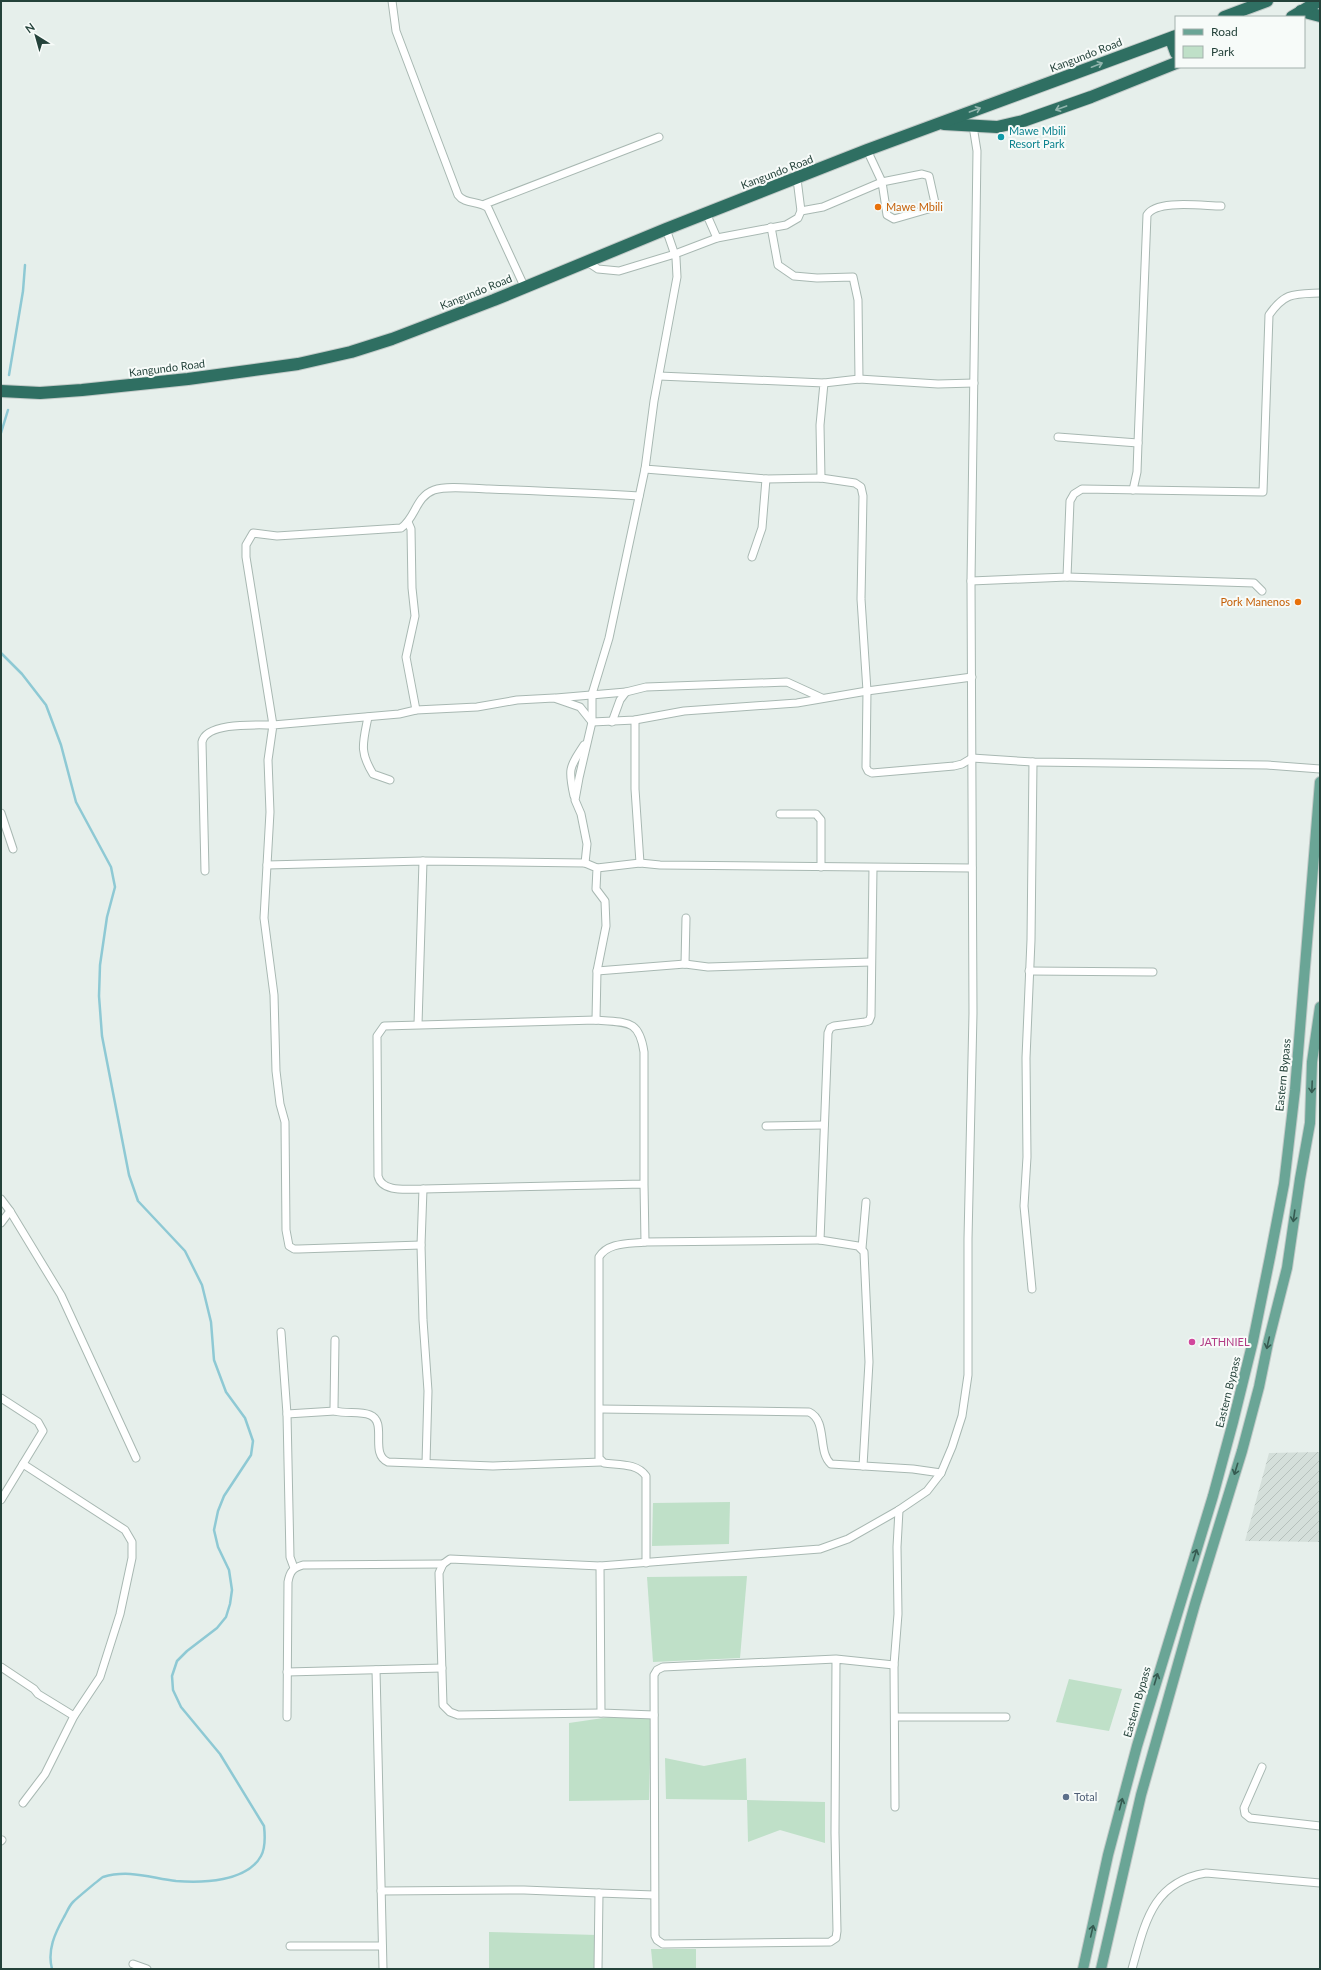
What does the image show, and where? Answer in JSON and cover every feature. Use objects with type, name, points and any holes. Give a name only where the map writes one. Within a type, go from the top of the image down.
[{"type":"highway","points":[[1227,16],[1267,1]]},
{"type":"highway","points":[[1297,14],[1319,1]]},
{"type":"highway","points":[[1297,14],[1320,16]]},
{"type":"highway","points":[[1175,36],[1172,42],[1175,50]]},
{"type":"highway","name":"Kangundo Road","points":[[1,391],[40,393],[188,379],[298,364],[351,352],[392,339],[706,213],[938,123],[1175,36]]},
{"type":"highway","name":"Kangundo Road","points":[[938,123],[997,127],[1024,121],[1091,97],[1175,63]]},
{"type":"main road","name":"Eastern Bypass","points":[[1083,1969],[1108,1855],[1137,1746],[1213,1496],[1231,1430],[1253,1341],[1269,1265],[1284,1184],[1294,1090],[1320,799],[1320,782]]},
{"type":"main road","points":[[1100,1969],[1141,1795],[1259,1388],[1268,1342],[1287,1268],[1310,1123],[1320,1007]]},
{"type":"street","points":[[392,1],[396,31],[458,195],[464,200],[485,204],[659,137]]},
{"type":"street","points":[[287,1716],[288,1582],[290,1572],[294,1568],[303,1565],[442,1564],[450,1559],[600,1566],[820,1549],[848,1539],[899,1510],[927,1491],[941,1473],[952,1447],[962,1416],[968,1375],[968,1232],[973,1013],[971,582],[977,151],[973,126]]},
{"type":"street","points":[[801,211],[823,207],[882,182],[926,174],[929,176],[934,206],[932,208],[894,219],[889,218],[887,215],[882,182],[868,150]]},
{"type":"street","points":[[586,261],[598,269],[619,271],[675,254],[717,238],[786,224],[798,218],[801,211],[797,178]]},
{"type":"street","points":[[485,204],[490,211],[524,286]]},
{"type":"street","points":[[1133,490],[1137,472],[1147,214],[1151,209],[1167,205],[1221,206]]},
{"type":"street","points":[[706,213],[717,238]]},
{"type":"street","points":[[771,227],[778,265],[794,276],[817,278],[853,277],[858,300],[859,379]]},
{"type":"street","points":[[585,863],[586,844],[581,814],[575,800],[592,722],[592,694],[609,638],[645,470],[659,376],[677,277],[675,254],[666,229]]},
{"type":"street","points":[[1067,577],[1070,501],[1074,494],[1082,489],[1263,492],[1269,315],[1276,304],[1291,294],[1320,293]]},
{"type":"street","points":[[659,376],[824,383],[859,379],[938,384],[974,383]]},
{"type":"street","points":[[821,478],[820,424],[824,383]]},
{"type":"street","points":[[1058,437],[1138,443]]},
{"type":"street","points":[[645,470],[766,479],[821,478],[855,483],[861,487],[864,496],[862,599],[867,691],[866,767],[868,771],[872,772],[954,766],[962,764],[972,758],[1033,762],[1267,765],[1320,769]]},
{"type":"street","points":[[752,557],[762,528],[766,479]]},
{"type":"street","points":[[421,1245],[299,1249],[294,1249],[289,1246],[286,1230],[285,1122],[280,1104],[276,1071],[274,995],[264,918],[270,812],[268,760],[273,725],[246,557],[246,545],[253,533],[277,536],[401,528],[408,522],[419,500],[435,489],[457,488],[639,496]]},
{"type":"street","points":[[408,522],[411,528],[412,588],[415,616],[406,657],[416,710]]},
{"type":"street","points":[[971,582],[1067,577],[1254,583],[1262,591]]},
{"type":"street","points":[[592,722],[635,720],[684,711],[797,703],[867,691],[972,677]]},
{"type":"street","points":[[205,871],[202,742],[204,735],[212,729],[368,717],[399,714],[416,710],[477,707],[517,700],[626,692],[646,687],[787,682],[822,698]]},
{"type":"street","points":[[612,722],[620,700],[626,692]]},
{"type":"street","points":[[554,698],[580,707],[592,722]]},
{"type":"street","points":[[368,717],[362,747],[365,760],[373,774],[390,780]]},
{"type":"street","points":[[635,720],[636,789],[640,863]]},
{"type":"street","points":[[1032,1289],[1024,1206],[1027,1157],[1026,1058],[1033,762]]},
{"type":"street","points":[[1,813],[13,849]]},
{"type":"street","points":[[780,814],[816,814],[822,820],[821,867]]},
{"type":"street","points":[[267,865],[423,861],[585,863],[597,868],[640,863],[660,865],[972,868]]},
{"type":"street","points":[[418,1024],[423,861]]},
{"type":"street","points":[[596,1020],[597,971],[606,926],[605,901],[596,889],[597,868]]},
{"type":"street","points":[[820,1240],[828,1033],[830,1028],[834,1026],[869,1020],[872,1016],[871,962],[873,868]]},
{"type":"street","points":[[685,964],[686,918]]},
{"type":"street","points":[[597,971],[685,964],[708,967],[871,962]]},
{"type":"street","points":[[1029,971],[1153,972]]},
{"type":"street","points":[[644,1184],[423,1190],[386,1188],[380,1183],[378,1176],[377,1036],[384,1026],[418,1024],[596,1020],[626,1022],[635,1027],[642,1040],[644,1052],[645,1242]]},
{"type":"street","points":[[766,1126],[824,1125]]},
{"type":"street","points":[[423,1190],[421,1245],[423,1320],[428,1391],[426,1463]]},
{"type":"street","points":[[1,1199],[10,1211],[60,1295],[136,1458]]},
{"type":"street","points":[[863,1466],[869,1362],[864,1252],[862,1248],[866,1202]]},
{"type":"street","points":[[1,1223],[10,1211]]},
{"type":"street","points":[[601,1462],[599,1458],[599,1257],[603,1250],[609,1247],[645,1242],[820,1240],[858,1246],[862,1248]]},
{"type":"street","points":[[281,1332],[287,1414],[290,1557],[294,1568]]},
{"type":"street","points":[[335,1340],[335,1411]]},
{"type":"street","points":[[1,1398],[38,1422],[43,1431],[1,1500]]},
{"type":"street","points":[[600,1410],[809,1412],[814,1414],[818,1420],[827,1460],[831,1464],[913,1469],[941,1473]]},
{"type":"street","points":[[287,1414],[335,1411],[370,1415],[375,1418],[378,1424],[380,1453],[383,1460],[388,1462],[493,1466],[601,1462],[642,1469],[646,1476],[646,1563]]},
{"type":"street","points":[[23,1464],[125,1530],[132,1542],[132,1558],[120,1614],[100,1677],[74,1716],[45,1774],[23,1803]]},
{"type":"street","points":[[895,1807],[894,1665],[898,1614],[897,1547],[899,1510]]},
{"type":"street","points":[[442,1564],[439,1573],[442,1668],[444,1704],[450,1712],[458,1715],[601,1713],[654,1715]]},
{"type":"street","points":[[600,1566],[601,1713]]},
{"type":"street","points":[[836,1659],[835,1833],[838,1931],[836,1938],[830,1942],[663,1944],[655,1936],[654,1896],[654,1675],[657,1670],[663,1667],[836,1659],[894,1665]]},
{"type":"street","points":[[1,1666],[34,1689],[38,1694],[74,1716]]},
{"type":"street","points":[[287,1672],[442,1668]]},
{"type":"street","points":[[376,1670],[383,1969]]},
{"type":"street","points":[[895,1717],[1006,1717]]},
{"type":"street","points":[[1262,1767],[1244,1808],[1245,1814],[1250,1818],[1320,1826]]},
{"type":"street","points":[[1132,1969],[1148,1916],[1154,1904],[1165,1892],[1189,1876],[1206,1873],[1320,1883]]},
{"type":"street","points":[[381,1891],[524,1890],[654,1896]]},
{"type":"street","points":[[598,1969],[599,1893]]},
{"type":"street","points":[[290,1946],[382,1946]]},
{"type":"street","points":[[133,1964],[147,1969]]},
{"type":"shaded area","points":[[1320,1452],[1319,1542],[1245,1541],[1269,1453]]},
{"type":"green space","points":[[730,1502],[729,1544],[652,1546],[653,1503]]},
{"type":"green space","points":[[747,1576],[740,1658],[653,1662],[647,1577]]},
{"type":"green space","points":[[1069,1679],[1122,1689],[1109,1731],[1056,1722]]},
{"type":"green space","points":[[610,1717],[651,1719],[649,1800],[569,1801],[569,1723]]},
{"type":"green space","points":[[665,1758],[704,1766],[746,1758],[747,1800],[666,1799]]},
{"type":"green space","points":[[747,1800],[825,1802],[825,1843],[780,1830],[748,1842]]},
{"type":"green space","points":[[489,1932],[597,1935],[596,1969],[489,1969]]},
{"type":"green space","points":[[651,1949],[696,1949],[696,1969],[653,1969]]},
{"type":"waterway","points":[[9,375],[23,291],[25,265]]},
{"type":"waterway","points":[[1,433],[8,410]]},
{"type":"waterway","points":[[1,653],[22,674],[46,705],[61,745],[76,802],[111,867],[115,887],[107,917],[100,965],[99,996],[102,1036],[129,1175],[138,1201],[185,1251],[202,1285],[211,1322],[214,1360],[226,1392],[245,1418],[253,1441],[251,1455],[224,1496],[218,1511],[214,1530],[218,1547],[229,1570],[232,1590],[226,1617],[217,1628],[187,1651],[177,1661],[172,1676],[173,1690],[181,1707],[220,1754],[264,1826],[265,1841],[263,1852],[254,1865],[245,1871],[235,1876],[211,1881],[176,1881],[131,1874],[103,1877],[75,1900],[69,1907],[58,1929],[51,1948],[50,1955],[52,1969]]},
{"type":"place","name":"Mawe Mbili Resort Park","points":[[1001,137]]},
{"type":"place","name":"Mawe Mbili","points":[[878,207]]},
{"type":"place","name":"Pork Manenos","points":[[1298,602]]},
{"type":"place","name":"JATHNIEL","points":[[1192,1342]]},
{"type":"place","name":"Total","points":[[1066,1797]]}]
